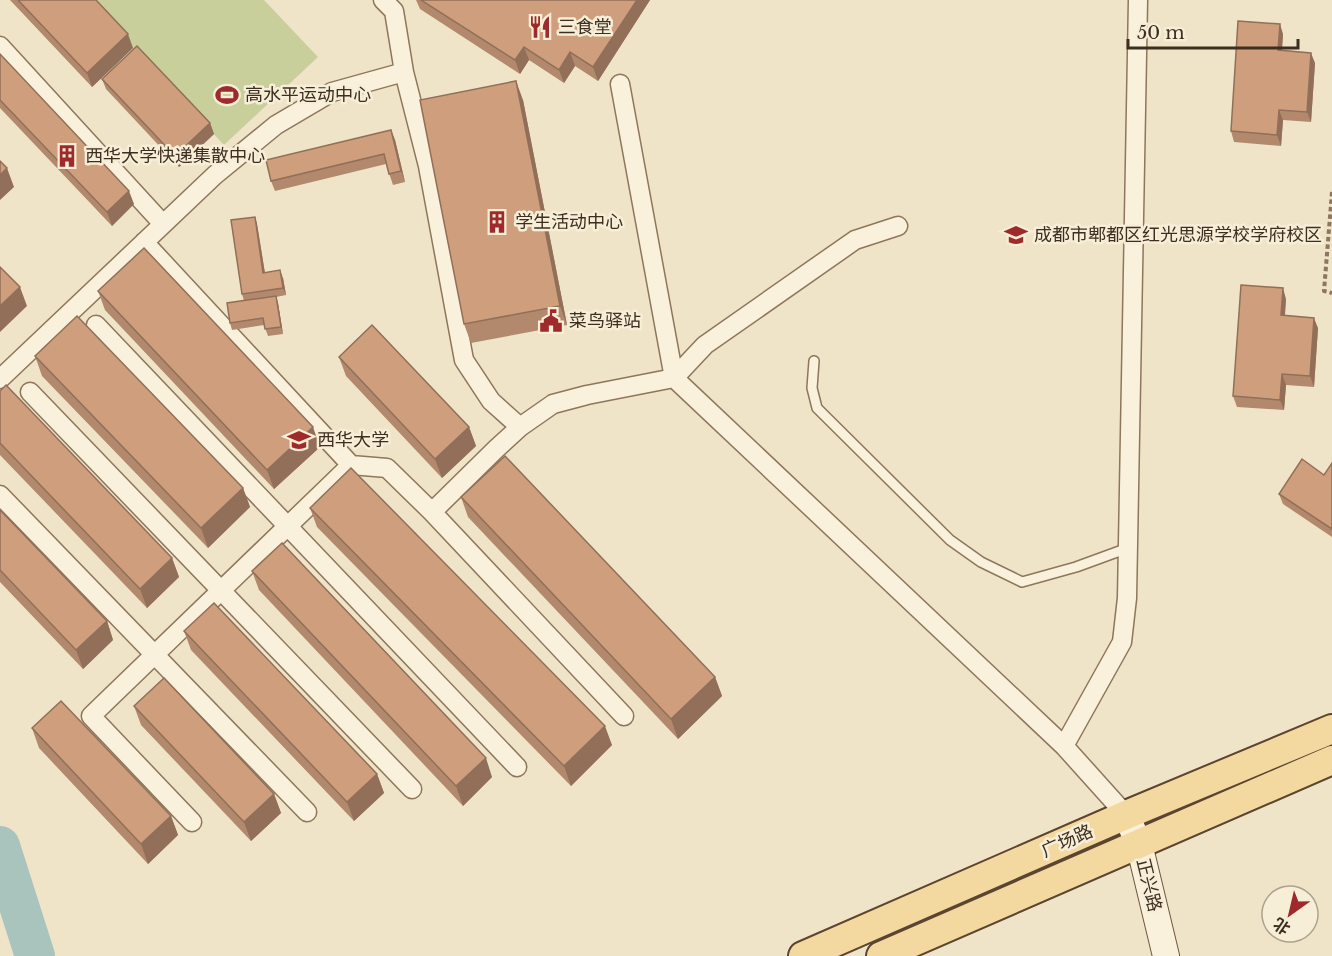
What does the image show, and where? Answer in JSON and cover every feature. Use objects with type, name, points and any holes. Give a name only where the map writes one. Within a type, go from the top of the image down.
[{"type":"main road","name":"广场路","points":[[803,956],[1126,815],[1332,729]]},
{"type":"main road","name":"广场路","points":[[881,956],[1332,760]]},
{"type":"street","points":[[1064,746],[1122,642],[1127,598],[1138,0],[1129,0]]},
{"type":"street","points":[[392,4],[404,72],[428,166],[464,360],[491,401],[520,427]]},
{"type":"street","points":[[0,46],[163,224]]},
{"type":"street","points":[[2,375],[215,175],[276,125],[332,92],[404,72]]},
{"type":"street","points":[[620,84],[675,378],[1064,746],[1126,815]]},
{"type":"street","points":[[432,512],[520,427],[553,404],[675,378],[705,345],[855,240],[898,226]]},
{"type":"street","points":[[144,242],[351,465],[387,468],[432,512],[624,716]]},
{"type":"street","points":[[96,325],[517,767]]},
{"type":"street","points":[[30,392],[412,789]]},
{"type":"street","points":[[192,822],[91,716],[351,465]]},
{"type":"street","points":[[0,495],[307,812]]},
{"type":"street","name":"正兴路","points":[[1126,815],[1139,844],[1166,956]]},
{"type":"lane","points":[[814,361],[812,388],[816,408],[950,540],[981,562],[1022,582],[1076,567],[1128,548]]},
{"type":"path","points":[[1332,192],[1324,291],[1332,293]]},
{"type":"green space","name":"高水平运动中心","points":[[88,0],[264,0],[318,57],[224,145]]},
{"type":"building","points":[[18,0],[96,0],[128,34],[87,73]]},
{"type":"building","name":"三食堂","points":[[421,0],[637,0],[593,67],[570,52],[559,70],[524,47],[515,60]]},
{"type":"building","points":[[1238,21],[1280,24],[1278,50],[1311,53],[1307,112],[1279,110],[1277,135],[1231,131]]},
{"type":"building","points":[[137,46],[210,123],[175,156],[102,79]]},
{"type":"building","name":"西华大学快递集散中心","points":[[0,54],[129,191],[107,212],[0,100]]},
{"type":"building","name":"学生活动中心","points":[[516,81],[560,306],[464,324],[420,100]]},
{"type":"building","points":[[391,130],[401,171],[389,174],[384,154],[271,181],[266,160]]},
{"type":"building","points":[[0,161],[7,168],[0,175]]},
{"type":"building","points":[[255,217],[263,273],[280,270],[283,288],[242,294],[231,220]]},
{"type":"building","points":[[144,248],[313,427],[267,470],[98,291]]},
{"type":"building","points":[[0,267],[20,287],[0,306]]},
{"type":"building","points":[[1241,285],[1283,288],[1281,315],[1314,318],[1310,376],[1282,374],[1280,400],[1233,396]]},
{"type":"building","points":[[276,296],[281,327],[265,329],[263,318],[230,323],[227,303]]},
{"type":"building","points":[[77,316],[243,488],[201,528],[35,356]]},
{"type":"building","points":[[372,325],[469,427],[435,459],[339,357]]},
{"type":"building","points":[[6,385],[172,558],[140,589],[0,443],[0,391]]},
{"type":"building","points":[[505,456],[715,677],[671,719],[461,497]]},
{"type":"building","points":[[1302,459],[1324,475],[1332,463],[1332,529],[1279,494]]},
{"type":"building","points":[[351,468],[605,726],[564,766],[310,508]]},
{"type":"building","points":[[0,510],[107,621],[76,650],[0,570]]},
{"type":"building","points":[[282,543],[486,758],[456,786],[252,571]]},
{"type":"building","points":[[214,603],[377,774],[347,802],[184,631]]},
{"type":"building","points":[[164,678],[274,794],[244,822],[134,706]]},
{"type":"building","points":[[61,701],[171,816],[141,844],[32,728]]},
{"type":"waterway","points":[[0,846],[35,956]]},
{"type":"place","name":"三食堂","points":[[540,27]]},
{"type":"place","name":"高水平运动中心","points":[[227,95]]},
{"type":"place","name":"西华大学快递集散中心","points":[[67,156]]},
{"type":"place","name":"学生活动中心","points":[[497,222]]},
{"type":"place","name":"成都市郫都区红光思源学校学府校区","points":[[1016,235]]},
{"type":"place","name":"菜鸟驿站","points":[[551,321]]},
{"type":"place","name":"西华大学","points":[[299,440]]}]
